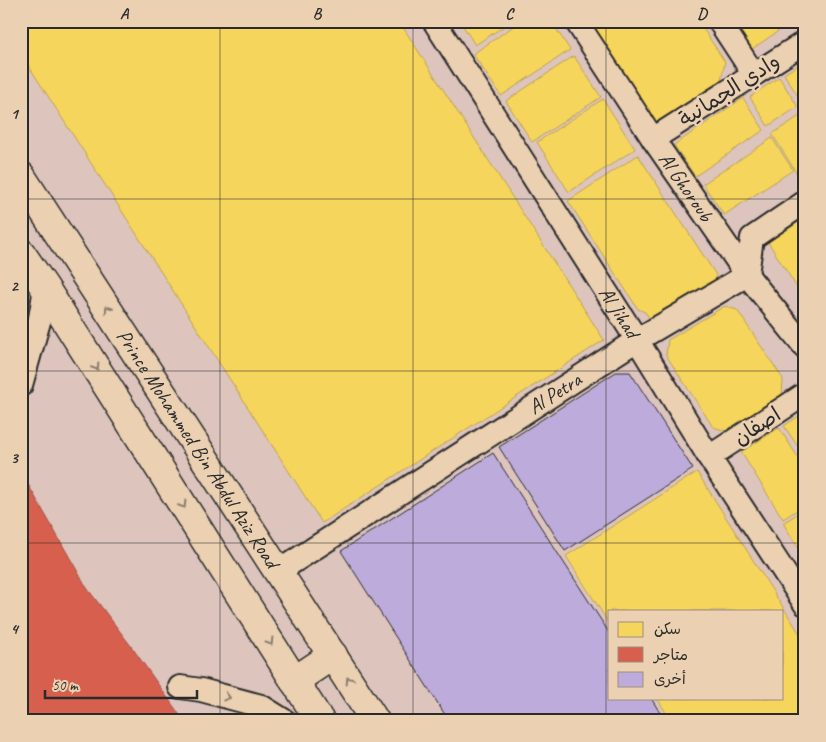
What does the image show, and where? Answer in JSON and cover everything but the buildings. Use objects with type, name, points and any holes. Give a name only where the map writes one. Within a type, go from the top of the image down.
[{"type":"main road","name":"Prince Mohammed Bin Abdul Aziz Road","points":[[21,176],[375,721]]},
{"type":"main road","name":"Prince Mohammed Bin Abdul Aziz Road","points":[[21,253],[320,721]]},
{"type":"main road","points":[[294,680],[333,655]]},
{"type":"street","name":"Al Jihad","points":[[434,21],[637,340],[709,457],[805,604]]},
{"type":"street","name":"Al Ghoroub","points":[[576,21],[653,139],[747,275],[805,347]]},
{"type":"street","points":[[719,21],[753,73]]},
{"type":"street","name":"وادي الجمانية","points":[[653,139],[753,73],[805,42]]},
{"type":"street","points":[[747,275],[752,238],[805,202]]},
{"type":"street","name":"Al Petra","points":[[279,571],[637,340],[747,275]]},
{"type":"street","points":[[21,386],[40,318],[45,288]]},
{"type":"street","name":"اصفان","points":[[709,457],[805,394]]},
{"type":"street","points":[[180,687],[201,690],[261,706],[285,721]]}]
